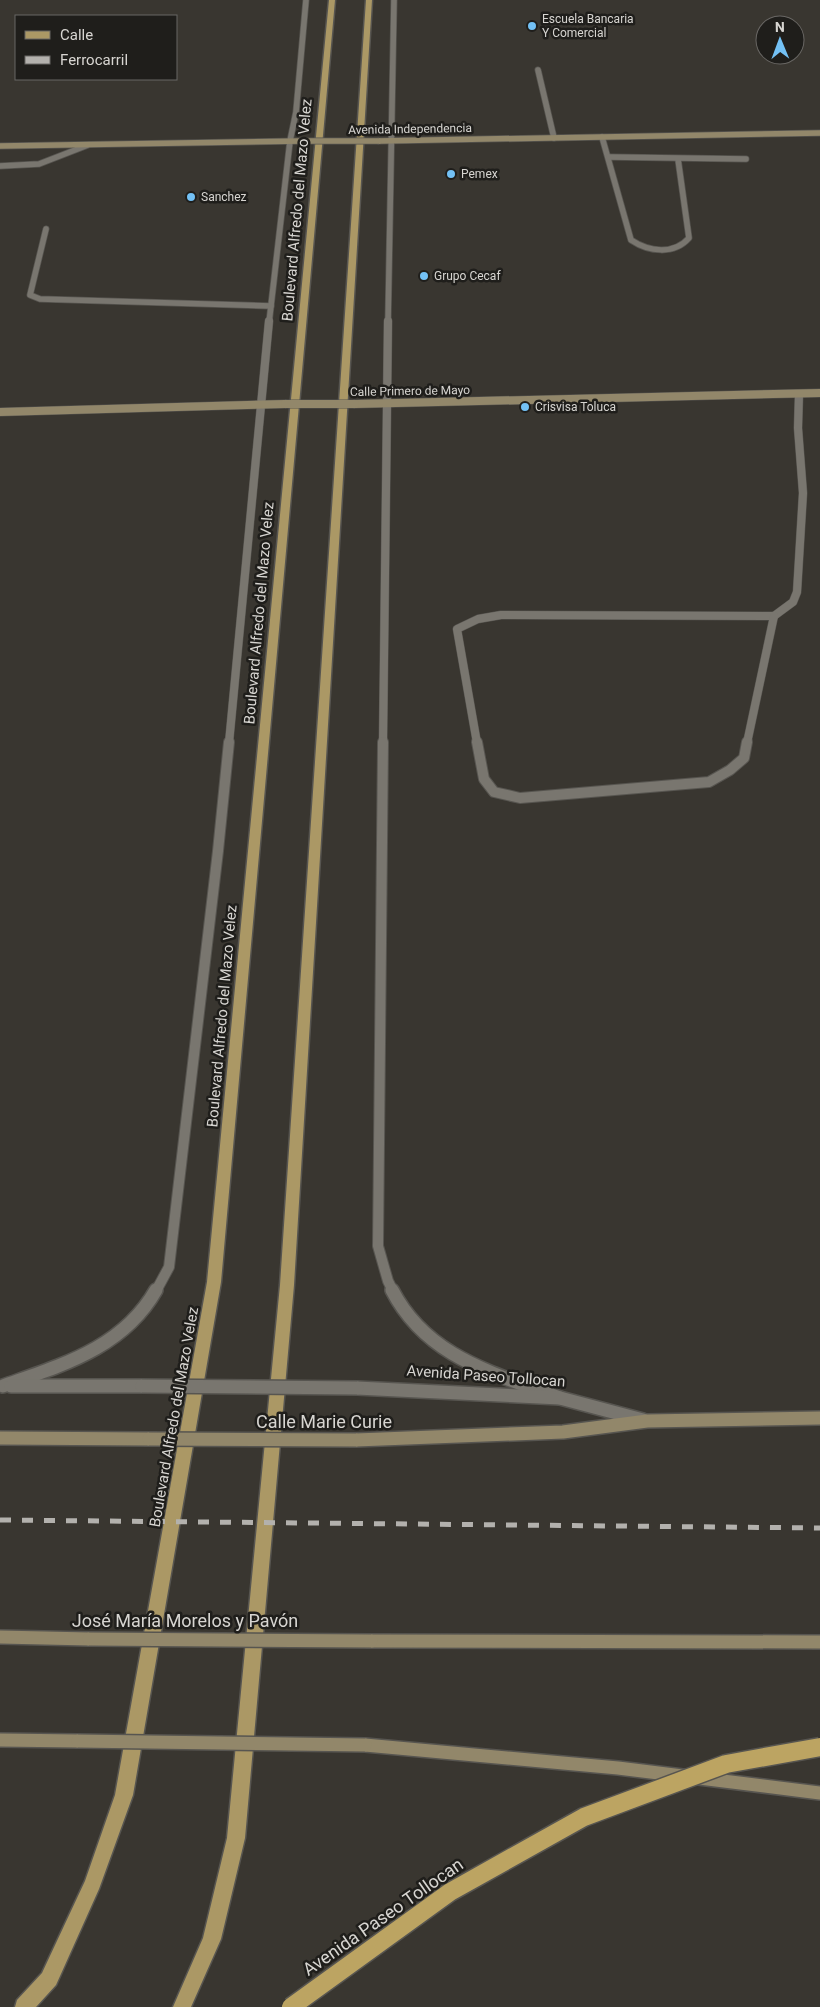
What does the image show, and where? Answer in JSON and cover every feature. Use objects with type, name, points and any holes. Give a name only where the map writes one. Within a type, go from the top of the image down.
[{"type":"highway","name":"Avenida Paseo Tollocan","points":[[291,2007],[450,1892],[584,1817],[726,1764],[820,1747]]},
{"type":"main road","name":"Boulevard Alfredo del Mazo Velez","points":[[24,2007],[49,1979],[93,1883],[124,1795],[214,1282],[332,0]]},
{"type":"main road","points":[[182,2007],[212,1939],[236,1838],[238,1818],[287,1286],[369,0]]},
{"type":"main road","name":"Avenida Independencia","points":[[0,146],[820,133]]},
{"type":"main road","name":"Calle Primero de Mayo","points":[[0,412],[820,393]]},
{"type":"main road","name":"Avenida Paseo Tollocan","points":[[647,1421],[820,1418]]},
{"type":"main road","name":"Calle Marie Curie","points":[[0,1438],[356,1440],[563,1432],[647,1421]]},
{"type":"main road","name":"José María Morelos y Pavón","points":[[0,1637],[370,1641],[820,1642]]},
{"type":"main road","points":[[0,1740],[365,1746],[618,1768],[820,1793]]},
{"type":"street","name":"Boulevard Alfredo del Mazo Velez","points":[[1,1386],[66,1365],[93,1352],[117,1336],[136,1319],[152,1299],[169,1267],[218,851],[262,406],[262,382],[290,142],[296,112],[306,0]]},
{"type":"street","points":[[394,0],[386,402],[378,1246],[382,1268],[390,1291],[404,1313],[422,1332],[450,1353],[483,1370],[560,1398]]},
{"type":"street","points":[[538,70],[554,138]]},
{"type":"street","points":[[602,137],[631,240],[638,246],[675,249],[685,245],[689,238],[678,159]]},
{"type":"street","points":[[0,166],[39,164],[88,145]]},
{"type":"street","points":[[609,157],[746,159]]},
{"type":"street","points":[[46,229],[30,295],[40,299],[271,306]]},
{"type":"street","points":[[774,616],[744,758],[730,770],[709,782],[520,798],[494,792],[484,779],[457,629],[485,616],[501,615],[774,616],[792,602],[797,592],[803,493],[798,428],[799,394]]},
{"type":"street","name":"Avenida Paseo Tollocan","points":[[1,1386],[357,1388],[560,1398],[647,1421]]},
{"type":"railway","points":[[0,1520],[820,1528]]},
{"type":"place","name":"Escuela Bancaria Y Comercial","points":[[532,26]]},
{"type":"place","name":"Pemex","points":[[451,174]]},
{"type":"place","name":"Sanchez","points":[[191,197]]},
{"type":"place","name":"Grupo Cecaf","points":[[424,276]]},
{"type":"place","name":"Crisvisa Toluca","points":[[525,407]]}]
